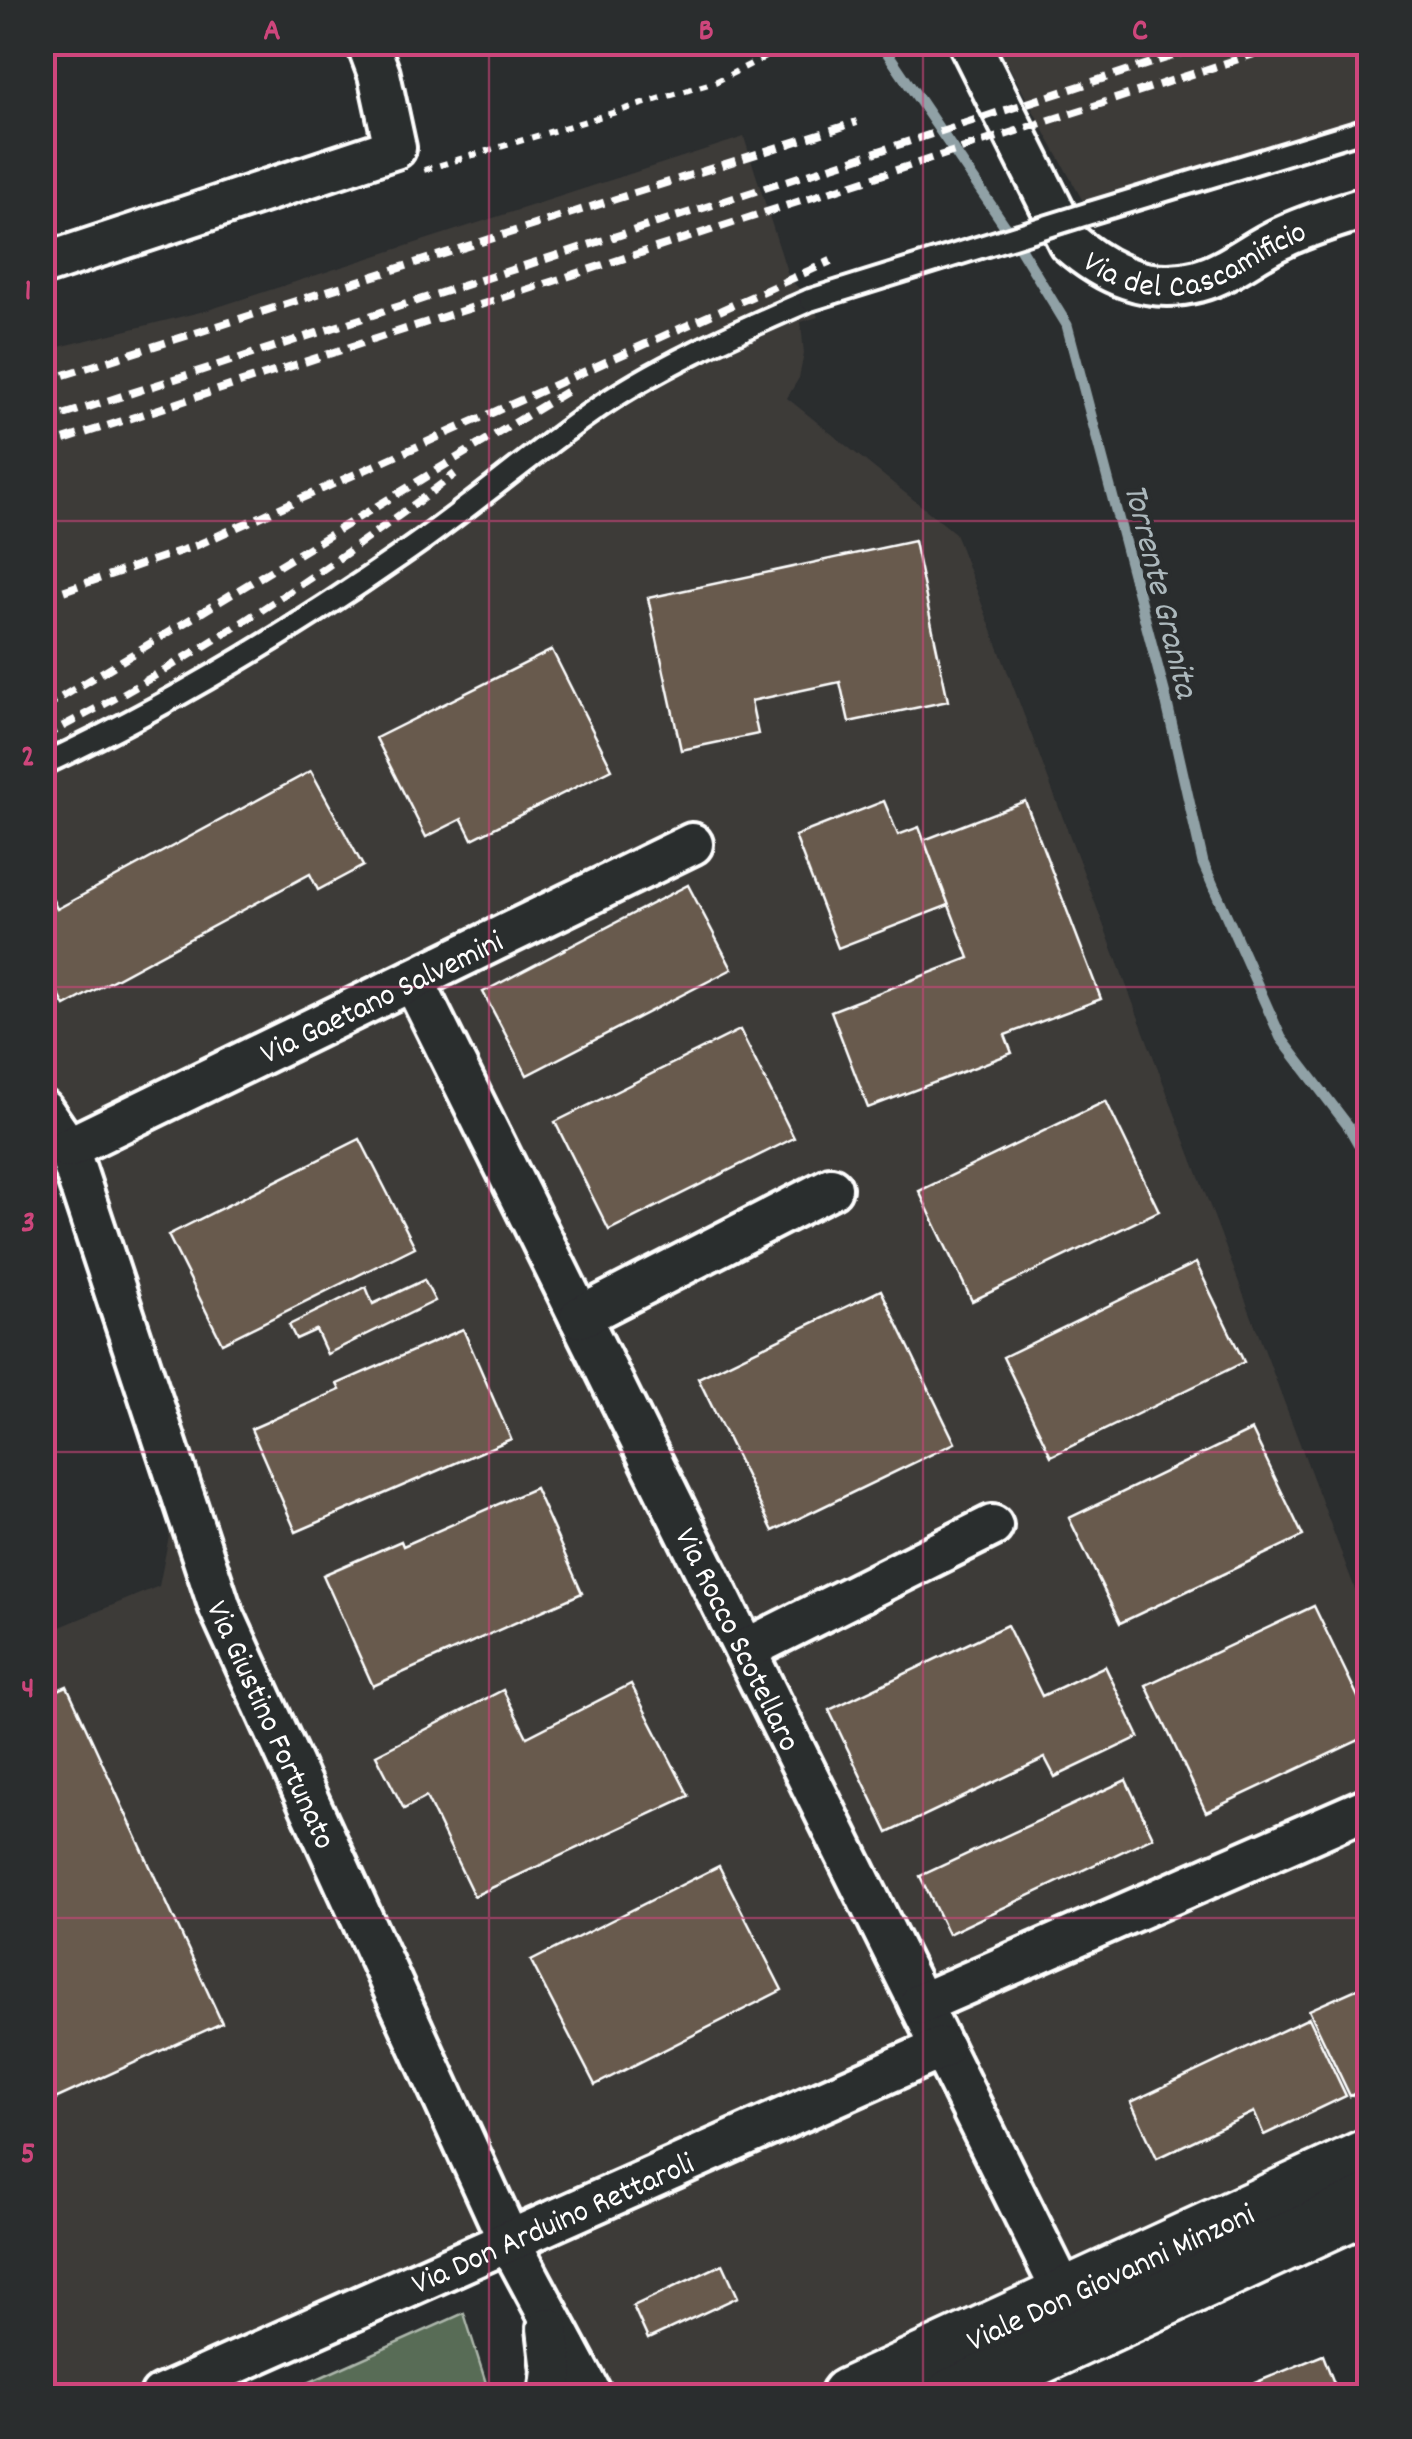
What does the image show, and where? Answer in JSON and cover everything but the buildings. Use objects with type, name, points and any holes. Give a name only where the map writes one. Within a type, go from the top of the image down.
[{"type":"main road","name":"Viale Don Giovanni Minzoni","points":[[848,2396],[1370,2156]]},
{"type":"main road","name":"Viale Don Giovanni Minzoni","points":[[953,2396],[1370,2203]]},
{"type":"street","points":[[42,265],[395,148],[379,74],[367,42]]},
{"type":"street","name":"Via del Cascamificio","points":[[969,42],[1069,242],[1095,265],[1123,278],[1164,285],[1200,281],[1283,236],[1370,206]]},
{"type":"street","name":"Via Gaetano Salvemini","points":[[68,1148],[692,844]]},
{"type":"street","name":"Via Rocco Scotellaro","points":[[413,980],[1065,2296]]},
{"type":"street","name":"Via Giustino Fortunato","points":[[42,1110],[68,1148],[220,1608],[509,2241],[547,2319],[592,2396]]},
{"type":"street","points":[[580,1317],[831,1188]]},
{"type":"street","points":[[745,1650],[992,1526]]},
{"type":"street","points":[[920,2004],[1370,1807]]},
{"type":"street","name":"Via Don Arduino Rettaroli","points":[[161,2396],[942,2048]]},
{"type":"street","name":"Via Giustino Fortunato","points":[[547,2319],[553,2371],[550,2396]]},
{"type":"lane","points":[[42,765],[115,731],[277,638],[403,554],[590,412],[689,353],[810,300],[1370,128]]},
{"type":"path","points":[[425,170],[714,82],[796,42]]},
{"type":"shaded area","points":[[996,43],[1369,43],[1369,134],[1096,225]]},
{"type":"shaded area","points":[[744,137],[789,278],[810,300],[818,317],[801,322],[804,354],[799,378],[787,398],[955,533],[1369,1626],[1369,2156],[848,2396],[592,2396],[508,2241],[161,2396],[43,2396],[43,1634],[159,1586],[179,1486],[43,1106],[43,351],[208,310]]},
{"type":"green space","points":[[464,2313],[490,2396],[279,2396]]},
{"type":"waterway","name":"Torrente Granita","points":[[880,42],[1020,248],[1067,325],[1165,695],[1203,863],[1281,1038],[1349,1127],[1370,1164]]},
{"type":"railway","points":[[42,422],[1216,42]]},
{"type":"railway","points":[[42,447],[1291,42]]},
{"type":"railway","points":[[42,382],[857,122]]},
{"type":"railway","points":[[42,598],[195,546],[831,261]]},
{"type":"railway","points":[[42,709],[569,390]]},
{"type":"railway","points":[[42,737],[255,614],[455,474]]}]
